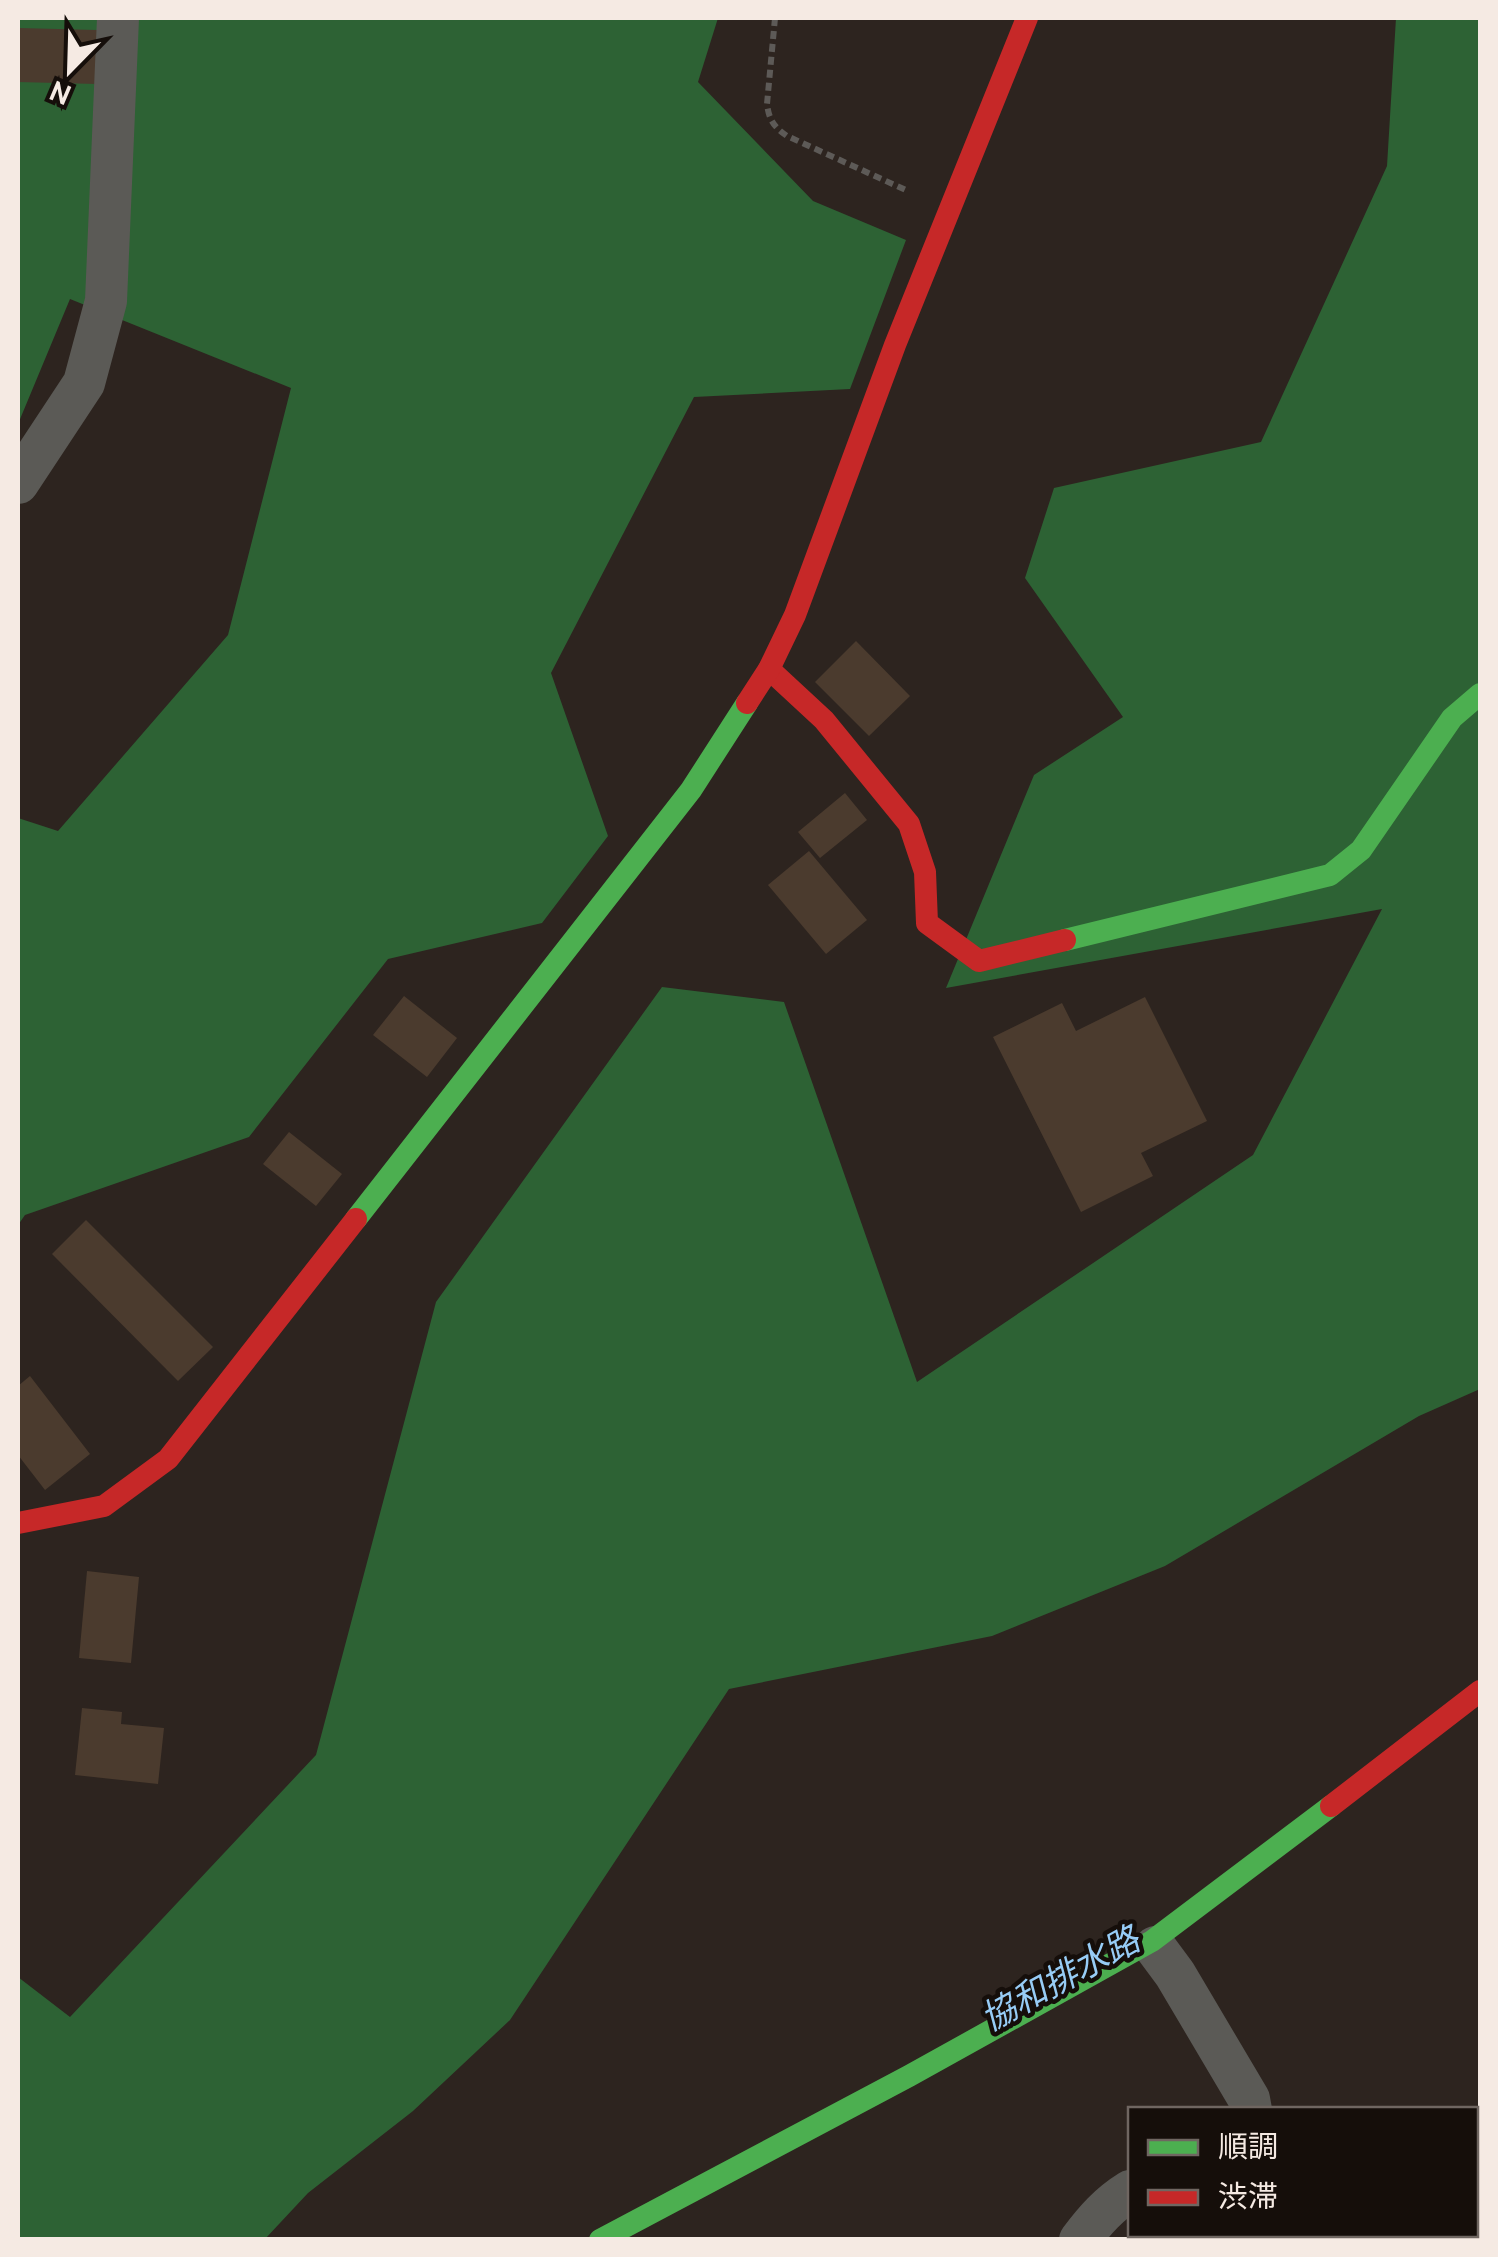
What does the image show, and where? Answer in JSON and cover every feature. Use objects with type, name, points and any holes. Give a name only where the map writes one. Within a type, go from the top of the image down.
[{"type":"street","points":[[18,483],[84,383],[106,301],[118,18]]},
{"type":"street","points":[[18,1523],[104,1506],[168,1459],[691,790],[769,669],[795,615],[896,344],[1028,18]]},
{"type":"street","points":[[769,669],[824,720],[909,824],[926,872],[927,923],[979,962],[1330,875],[1361,850],[1452,718],[1480,694]]},
{"type":"street","points":[[600,2240],[909,2076],[1161,1954],[1370,1777],[1480,1690]]},
{"type":"street","points":[[1161,1954],[1250,2107]]},
{"type":"street","points":[[1092,2233],[1116,2200],[1128,2192]]},
{"type":"path","points":[[775,18],[767,104],[769,118],[776,128],[950,210]]},
{"type":"green space","points":[[18,18],[718,18],[698,82],[813,201],[906,240],[850,389],[694,397],[551,673],[608,836],[542,923],[388,959],[249,1137],[25,1215],[18,1225],[18,818],[58,831],[228,635],[291,388],[70,299],[18,424]]},
{"type":"green space","points":[[1396,18],[1480,18],[1480,1389],[1419,1416],[1165,1566],[992,1636],[729,1689],[510,2020],[413,2111],[308,2193],[265,2239],[18,2239],[18,1977],[70,2017],[316,1755],[436,1302],[662,987],[784,1002],[917,1382],[1253,1155],[1382,909],[946,988],[1034,775],[1123,717],[1025,578],[1054,488],[1261,442],[1387,166]]},
{"type":"building","points":[[18,28],[97,30],[96,84],[18,82]]},
{"type":"building","points":[[856,641],[910,696],[869,736],[815,682]]},
{"type":"building","points":[[845,793],[867,820],[820,858],[798,832]]},
{"type":"building","points":[[809,851],[867,920],[826,954],[768,885]]},
{"type":"building","points":[[404,996],[457,1038],[427,1077],[373,1035]]},
{"type":"building","points":[[1145,997],[1207,1121],[1141,1153],[1153,1176],[1081,1212],[993,1037],[1062,1003],[1076,1031]]},
{"type":"building","points":[[289,1132],[342,1174],[316,1206],[263,1164]]},
{"type":"building","points":[[86,1220],[213,1347],[178,1381],[52,1254]]},
{"type":"building","points":[[30,1376],[90,1454],[45,1490],[18,1455],[18,1386]]},
{"type":"building","points":[[87,1571],[139,1577],[131,1663],[79,1658]]},
{"type":"building","points":[[82,1708],[122,1712],[121,1724],[164,1728],[158,1784],[75,1775]]},
{"type":"building","points":[[1130,2237],[1212,2237],[1212,2240]]},
{"type":"traffic: fast","points":[[1065,940],[1330,875],[1361,850],[1452,718],[1480,694]]},
{"type":"traffic: fast","points":[[356,1219],[691,790],[747,703]]},
{"type":"traffic: fast","points":[[600,2240],[1152,1941],[1331,1806]]},
{"type":"traffic: jam","points":[[747,703],[769,669],[795,615],[895,345],[1027,18]]},
{"type":"traffic: jam","points":[[769,669],[824,720],[909,824],[925,872],[927,923],[979,961],[1065,940]]},
{"type":"traffic: jam","points":[[18,1523],[104,1506],[168,1459],[356,1219]]},
{"type":"traffic: jam","points":[[1331,1806],[1480,1691]]},
{"type":"water label","name":"協和排水路","points":[[1060,1979]]}]
